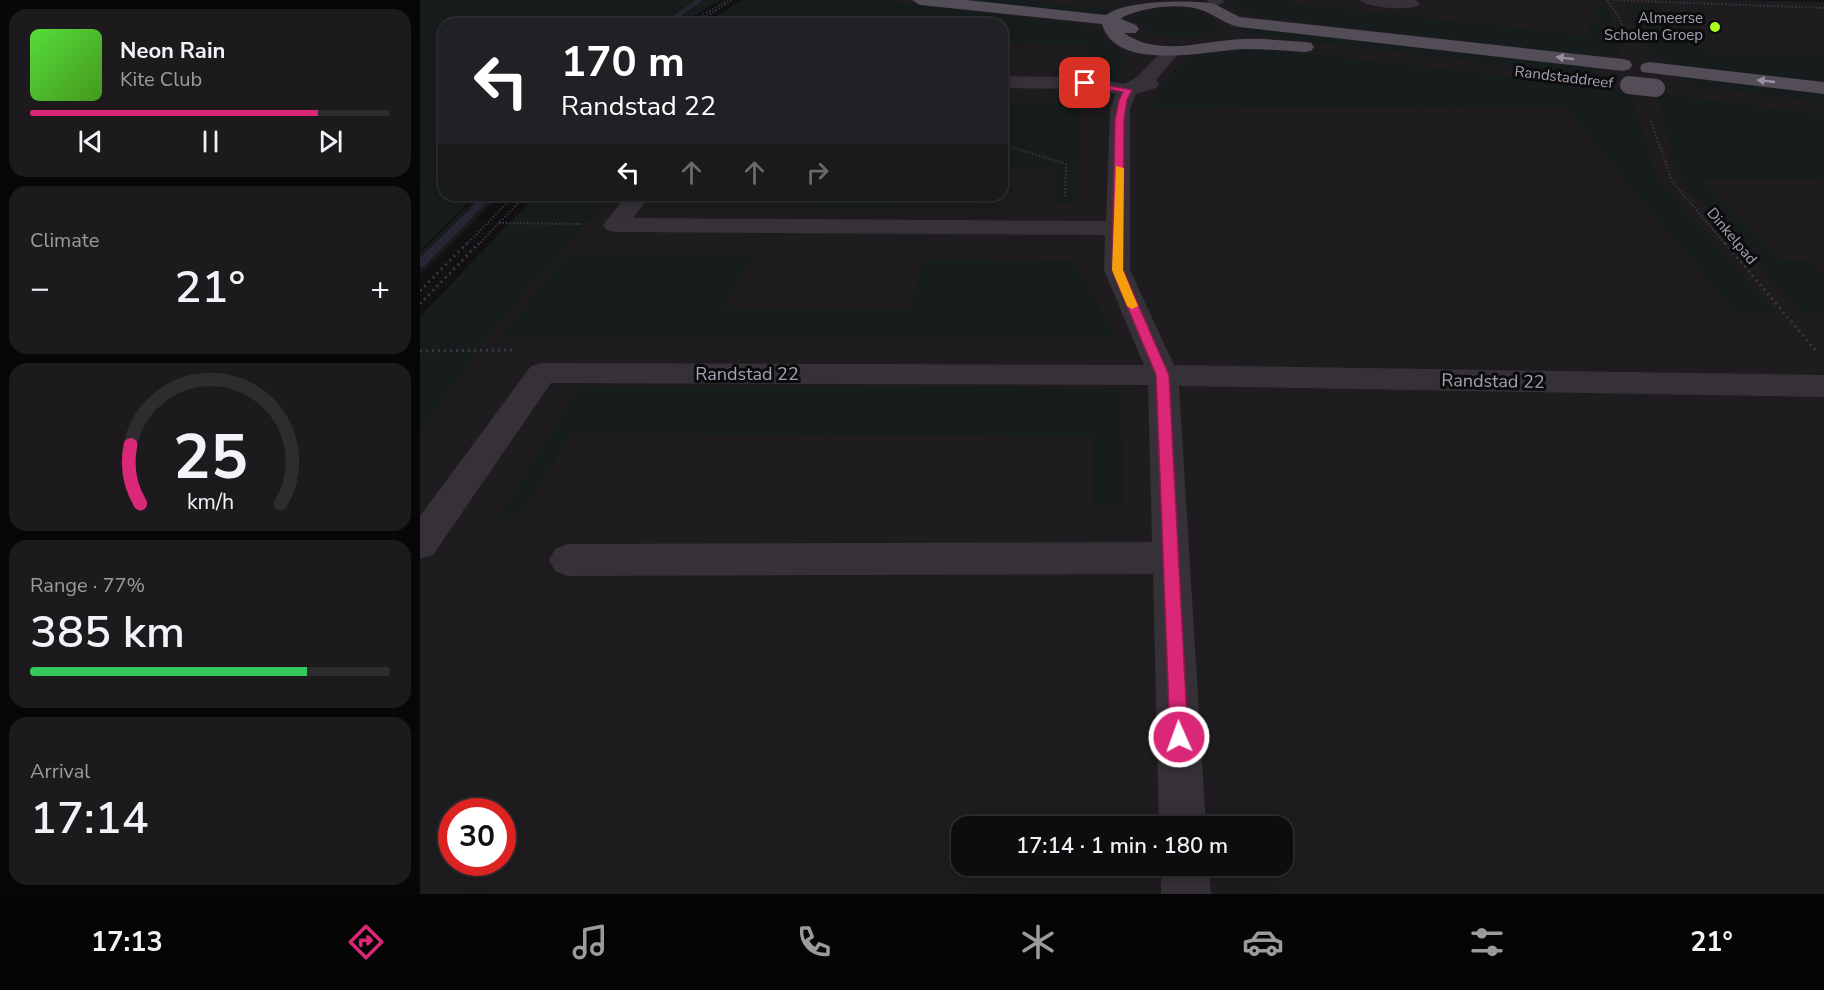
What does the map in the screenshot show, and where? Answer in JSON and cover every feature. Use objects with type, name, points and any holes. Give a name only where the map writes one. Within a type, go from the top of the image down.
[{"type":"main road","points":[[920,0],[1125,25],[1146,40],[1182,49]]},
{"type":"main road","points":[[1061,0],[1107,6],[1171,0],[1202,5],[1225,18],[1239,19]]},
{"type":"main road","points":[[1105,1],[1127,3]]},
{"type":"main road","points":[[1214,1],[1230,8],[1239,19]]},
{"type":"main road","points":[[1111,24],[1117,12],[1127,3]]},
{"type":"main road","points":[[1220,43],[1231,33],[1239,19]]},
{"type":"main road","name":"Randstaddreef","points":[[1239,19],[1824,88]]},
{"type":"main road","points":[[1111,24],[1123,40],[1144,48],[1182,49]]},
{"type":"main road","name":"Randstaddreef","points":[[1182,49],[1220,43],[1305,46],[1490,68]]},
{"type":"main road","name":"Randstaddreef","points":[[1606,82],[1689,92]]},
{"type":"street","points":[[1368,0],[1412,4]]},
{"type":"street","points":[[1128,90],[1124,79],[1144,48]]},
{"type":"street","points":[[1182,49],[1145,80],[1128,90],[1120,109],[1117,270],[1162,375],[1183,816]]},
{"type":"street","points":[[1008,82],[1085,83],[1128,90]]},
{"type":"street","points":[[615,225],[634,201]]},
{"type":"street","points":[[615,225],[1117,228]]},
{"type":"street","name":"Randstad 22","points":[[420,544],[542,373],[1162,375],[1824,386]]},
{"type":"street","points":[[568,560],[1171,558]]},
{"type":"street","points":[[1185,876],[1186,894]]},
{"type":"path","points":[[698,18],[728,0]]},
{"type":"path","points":[[704,18],[732,0]]},
{"type":"path","points":[[1607,0],[1619,17],[1627,37]]},
{"type":"path","points":[[1613,0],[1824,8]]},
{"type":"path","name":"Dinkelpad","points":[[1651,122],[1672,181],[1817,353]]},
{"type":"path","points":[[1008,146],[1066,164],[1061,228]]},
{"type":"path","points":[[420,291],[509,201]]},
{"type":"path","points":[[420,304],[520,201]]},
{"type":"path","points":[[498,223],[615,225]]},
{"type":"shaded area","points":[[420,0],[721,0],[690,18],[438,18],[438,201],[471,201],[420,250]]},
{"type":"shaded area","points":[[742,0],[882,0],[1089,27],[1102,33],[1104,38],[1127,55],[1114,80],[1082,79],[1087,45],[1008,44],[1008,18],[714,18]]},
{"type":"shaded area","points":[[767,0],[1732,0],[1824,2],[1824,894],[420,894],[420,346],[551,201],[1008,201],[1008,18],[943,18]]},
{"type":"shaded area","points":[[959,0],[1022,0],[1111,10],[1104,17]]},
{"type":"shaded area","points":[[1228,0],[1288,0],[1288,3],[1590,36],[1588,22],[1597,22],[1593,5],[1606,5],[1620,38],[1619,56],[1575,54],[1262,17],[1251,14]]},
{"type":"shaded area","points":[[1624,4],[1655,5],[1681,41],[1711,54],[1824,55],[1824,83],[1677,64],[1653,58]]},
{"type":"shaded area","points":[[1172,7],[1193,10],[1221,24],[1199,36],[1172,38],[1156,34],[1131,19],[1148,10]]},
{"type":"shaded area","points":[[1246,25],[1594,66],[1597,76],[1240,33]]},
{"type":"shaded area","points":[[1257,48],[1630,90],[1656,177],[1777,314],[1735,313],[1564,106],[1148,109],[1170,76],[1187,60],[1211,52]]},
{"type":"shaded area","points":[[1683,76],[1824,93],[1824,103],[1686,85]]},
{"type":"shaded area","points":[[1656,93],[1824,115],[1824,179],[1701,180],[1780,260],[1809,260],[1824,277],[1824,313],[1802,313],[1687,186],[1676,168]]},
{"type":"shaded area","points":[[1008,103],[1081,104],[1077,204],[1054,204],[1057,169],[1008,169]]},
{"type":"shaded area","points":[[473,201],[494,201],[420,274],[420,252]]},
{"type":"shaded area","points":[[530,201],[606,201],[489,335],[420,433],[420,317]]},
{"type":"shaded area","points":[[815,201],[909,201],[906,208],[812,208]]},
{"type":"shaded area","points":[[754,256],[723,309],[909,309],[923,259],[1074,260],[1116,338],[500,337],[563,257]]},
{"type":"shaded area","points":[[580,386],[1121,388],[1124,506],[1092,506],[1093,437],[572,433],[520,518],[497,518]]},
{"type":"waterway","points":[[674,18],[700,0]]},
{"type":"waterway","points":[[420,264],[483,201]]},
{"type":"slow traffic","points":[[1119,168],[1117,270],[1132,306]]},
{"type":"place","name":"Almeerse Scholen Groep","points":[[1715,27]]},
{"type":"route","points":[[1085,83],[1128,90],[1120,109],[1117,270],[1162,375],[1179,737]]}]
